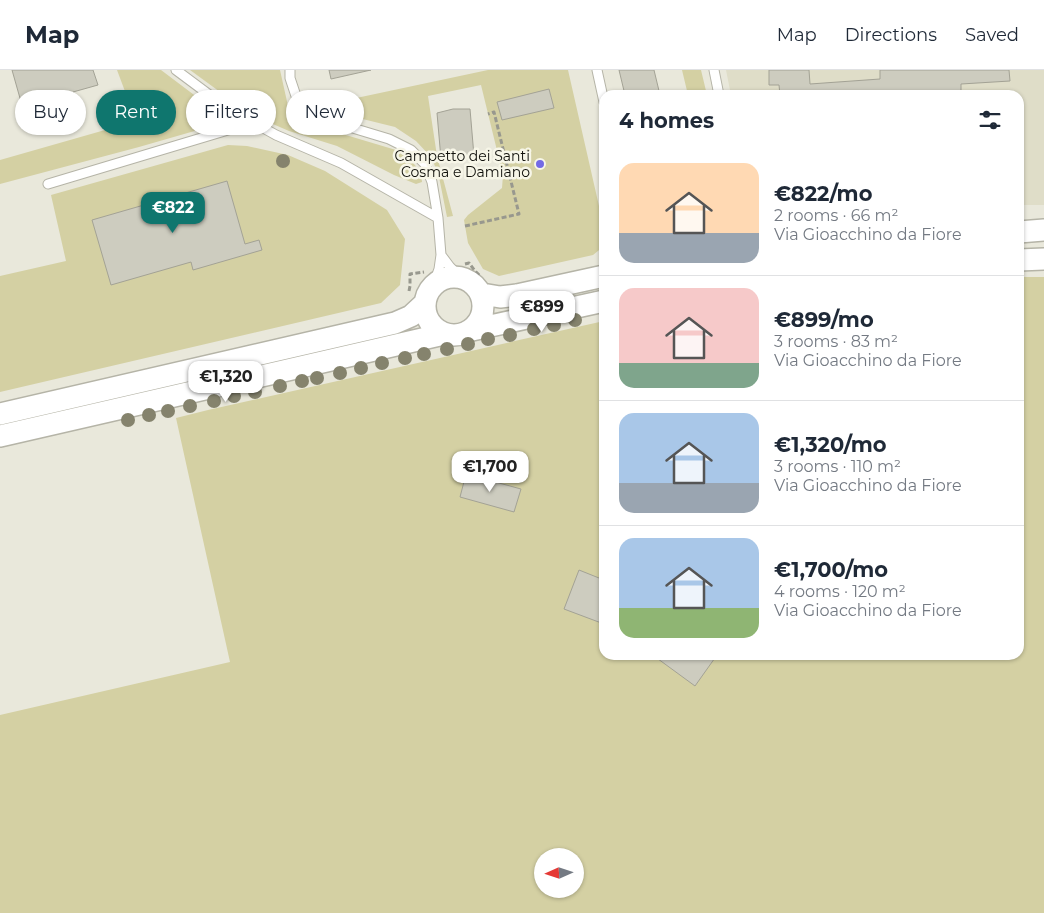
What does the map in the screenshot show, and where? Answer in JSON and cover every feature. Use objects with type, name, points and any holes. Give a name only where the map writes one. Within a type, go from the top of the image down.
[{"type":"street","points":[[1024,232],[1044,230]]},
{"type":"street","points":[[1024,260],[1044,259]]},
{"type":"street","points":[[0,414],[395,323],[411,316],[441,280],[450,277],[455,272],[477,286],[482,286],[500,297],[599,277]]},
{"type":"street","points":[[472,330],[479,323],[483,314],[482,286]]},
{"type":"street","points":[[429,294],[426,313],[429,322],[444,334],[454,336],[472,330],[599,302]]},
{"type":"street","points":[[0,436],[444,334]]},
{"type":"lane","points":[[176,70],[203,90]]},
{"type":"lane","points":[[290,70],[290,78],[298,102],[313,116],[389,139],[410,150],[425,164],[432,182],[438,218],[441,255],[439,269],[429,294]]},
{"type":"lane","points":[[596,70],[601,90]]},
{"type":"lane","points":[[714,70],[719,90]]},
{"type":"lane","points":[[48,184],[211,135]]},
{"type":"lane","points":[[276,135],[341,163],[438,218]]},
{"type":"lane","points":[[441,255],[455,272]]},
{"type":"path","points":[[465,226],[519,214],[494,112],[488,114]]},
{"type":"path","points":[[455,272],[470,263],[482,286]]},
{"type":"shaded area","points":[[117,70],[161,70],[188,90],[186,90],[186,133],[0,184],[0,160],[96,133],[96,135],[176,135],[176,90],[124,90]]},
{"type":"shaded area","points":[[190,70],[280,70],[286,97],[286,130],[276,125],[276,90],[217,90]]},
{"type":"shaded area","points":[[488,70],[568,70],[599,206],[599,250],[593,255],[499,276],[483,269],[468,243],[464,220],[502,188],[503,175],[481,85],[428,96],[437,156],[453,216],[447,217],[438,172],[430,156],[416,141],[395,127],[364,119],[364,96]]},
{"type":"shaded area","points":[[682,70],[701,70],[706,90],[687,90]]},
{"type":"shaded area","points":[[726,70],[1044,70],[1044,205],[1024,205],[1024,90],[730,90]]},
{"type":"shaded area","points":[[302,135],[346,135],[396,150],[417,167],[422,182],[416,184],[394,175],[337,146]]},
{"type":"shaded area","points":[[228,145],[247,146],[288,155],[325,171],[387,210],[405,239],[400,285],[381,303],[0,392],[0,276],[66,261],[51,195]]},
{"type":"shaded area","points":[[1024,277],[1044,277],[1044,913],[0,913],[0,715],[230,662],[176,418],[599,322],[599,660],[1024,660]]},
{"type":"building","points":[[12,70],[93,70],[98,85],[80,90],[18,90]]},
{"type":"building","points":[[329,70],[371,70],[331,79]]},
{"type":"building","points":[[619,70],[654,70],[659,90],[624,90]]},
{"type":"building","points":[[769,70],[809,70],[810,84],[880,79],[880,70],[1009,70],[1010,81],[961,84],[961,90],[780,90],[779,85],[769,85]]},
{"type":"building","points":[[549,89],[554,108],[502,120],[497,102]]},
{"type":"building","points":[[453,109],[470,109],[474,156],[441,159],[437,113]]},
{"type":"building","points":[[227,181],[245,244],[259,240],[262,250],[193,270],[191,262],[111,285],[92,220]]},
{"type":"building","points":[[466,474],[521,489],[514,512],[460,497]]},
{"type":"building","points":[[579,570],[599,578],[599,622],[564,609]]},
{"type":"building","points":[[659,660],[713,660],[695,686]]},
{"type":"place","name":"Campetto dei Santi Cosma e Damiano","points":[[540,164]]}]
